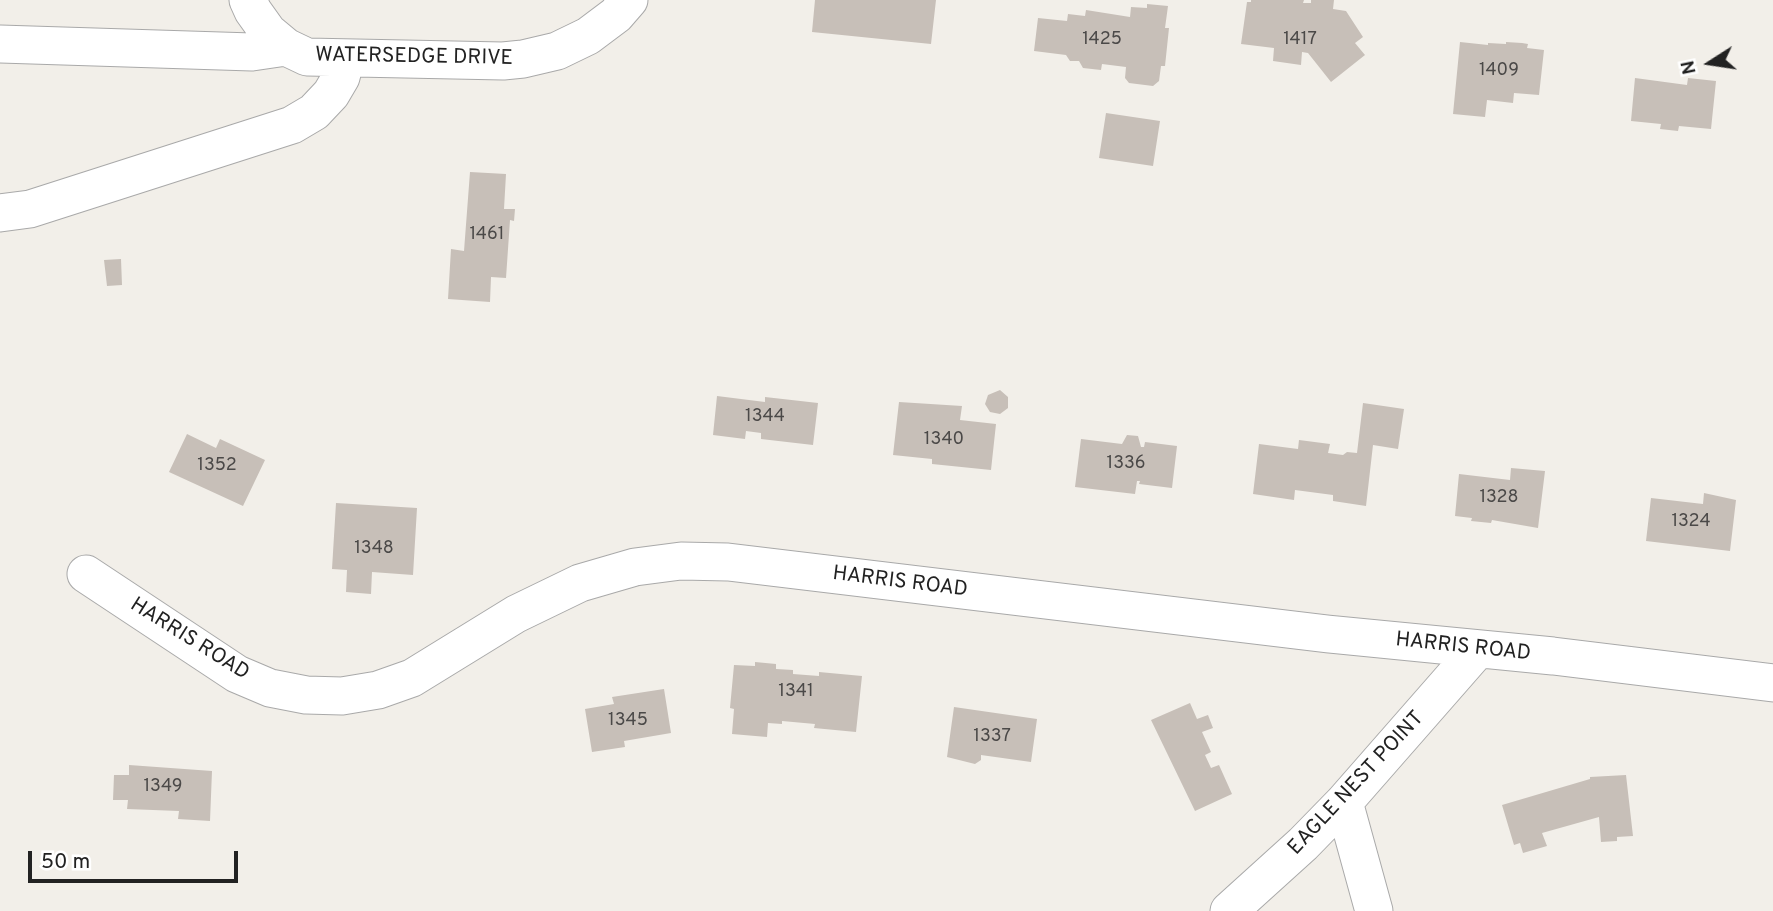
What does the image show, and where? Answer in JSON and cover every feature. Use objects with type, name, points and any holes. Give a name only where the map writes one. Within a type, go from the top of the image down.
[{"type":"street","name":"WATERSEDGE DRIVE","points":[[248,0],[268,32],[286,47],[307,57],[503,61],[557,51],[588,36],[616,15],[629,0]]},
{"type":"street","points":[[0,44],[252,52],[286,47]]},
{"type":"street","points":[[0,213],[30,209],[292,125],[314,112],[331,94],[341,77],[346,58]]},
{"type":"street","name":"HARRIS ROAD","points":[[86,574],[237,674],[270,688],[306,695],[342,696],[378,690],[412,678],[516,614],[580,583],[635,567],[681,561],[728,562],[1300,631],[1773,683]]},
{"type":"street","name":"EAGLE NEST POINT","points":[[1229,911],[1303,844],[1344,802],[1478,649]]},
{"type":"street","points":[[1344,802],[1374,911]]},
{"type":"building","points":[[815,0],[936,0],[931,44],[812,32]]},
{"type":"building","points":[[1304,0],[1303,3],[1311,3],[1311,0],[1334,0],[1333,9],[1346,11],[1363,37],[1355,43],[1365,55],[1331,82],[1308,53],[1302,52],[1301,65],[1273,61],[1274,48],[1241,44],[1247,2]]},
{"type":"building","points":[[1147,4],[1168,6],[1165,66],[1161,66],[1159,81],[1153,86],[1129,83],[1125,78],[1126,67],[1102,64],[1101,70],[1083,68],[1079,61],[1070,61],[1066,55],[1034,51],[1038,18],[1067,21],[1068,14],[1085,16],[1086,10],[1130,17],[1131,7],[1147,8]]},
{"type":"building","points":[[1460,42],[1488,45],[1522,43],[1528,44],[1527,48],[1544,50],[1539,95],[1514,93],[1513,103],[1487,100],[1485,117],[1453,114]]},
{"type":"building","points":[[1635,78],[1687,85],[1688,78],[1716,81],[1711,129],[1679,126],[1678,131],[1660,129],[1661,124],[1631,121]]},
{"type":"building","points":[[1106,113],[1160,121],[1153,166],[1099,158]]},
{"type":"building","points":[[470,172],[506,174],[504,209],[515,209],[514,221],[510,220],[506,278],[491,277],[490,302],[448,299],[451,249],[464,251]]},
{"type":"building","points":[[121,259],[122,285],[107,286],[104,260]]},
{"type":"building","points":[[1000,390],[1008,397],[1008,408],[1000,414],[990,412],[985,404],[988,395]]},
{"type":"building","points":[[717,396],[765,402],[765,397],[818,403],[813,445],[761,439],[761,433],[746,431],[745,439],[713,435]]},
{"type":"building","points":[[899,402],[962,406],[960,420],[996,424],[991,470],[932,464],[932,459],[893,455]]},
{"type":"building","points":[[1363,403],[1404,409],[1398,449],[1373,445],[1366,506],[1333,501],[1333,495],[1295,490],[1294,500],[1253,494],[1259,444],[1298,449],[1299,440],[1330,444],[1328,453],[1357,453]]},
{"type":"building","points":[[187,434],[216,448],[220,439],[265,460],[243,506],[169,472]]},
{"type":"building","points":[[1127,435],[1138,436],[1141,447],[1144,447],[1145,442],[1177,446],[1172,488],[1139,484],[1140,481],[1137,481],[1135,494],[1075,487],[1081,439],[1122,444]]},
{"type":"building","points":[[1511,468],[1545,471],[1538,528],[1492,520],[1491,523],[1471,521],[1472,518],[1455,516],[1459,474],[1510,480]]},
{"type":"building","points":[[1704,493],[1736,500],[1730,551],[1646,541],[1651,498],[1703,504]]},
{"type":"building","points":[[336,503],[417,508],[413,575],[372,572],[371,594],[346,592],[347,570],[332,569]]},
{"type":"building","points":[[755,662],[776,664],[776,669],[793,670],[793,674],[819,676],[819,672],[862,676],[856,732],[814,728],[815,724],[782,721],[782,724],[768,723],[767,737],[732,734],[734,709],[730,708],[734,665],[755,666]]},
{"type":"building","points":[[664,689],[671,733],[624,741],[625,747],[592,752],[585,709],[614,704],[612,697]]},
{"type":"building","points":[[1190,703],[1197,719],[1208,715],[1213,728],[1202,732],[1211,752],[1205,755],[1211,768],[1219,765],[1232,794],[1195,811],[1151,720]]},
{"type":"building","points":[[954,707],[1037,719],[1031,762],[981,755],[981,760],[975,764],[947,757]]},
{"type":"building","points":[[129,765],[212,771],[210,821],[178,819],[179,811],[127,809],[128,800],[113,800],[114,775],[129,775]]},
{"type":"building","points":[[1626,775],[1633,836],[1601,842],[1599,817],[1542,833],[1547,846],[1523,853],[1520,843],[1514,845],[1502,805],[1590,777]]}]
